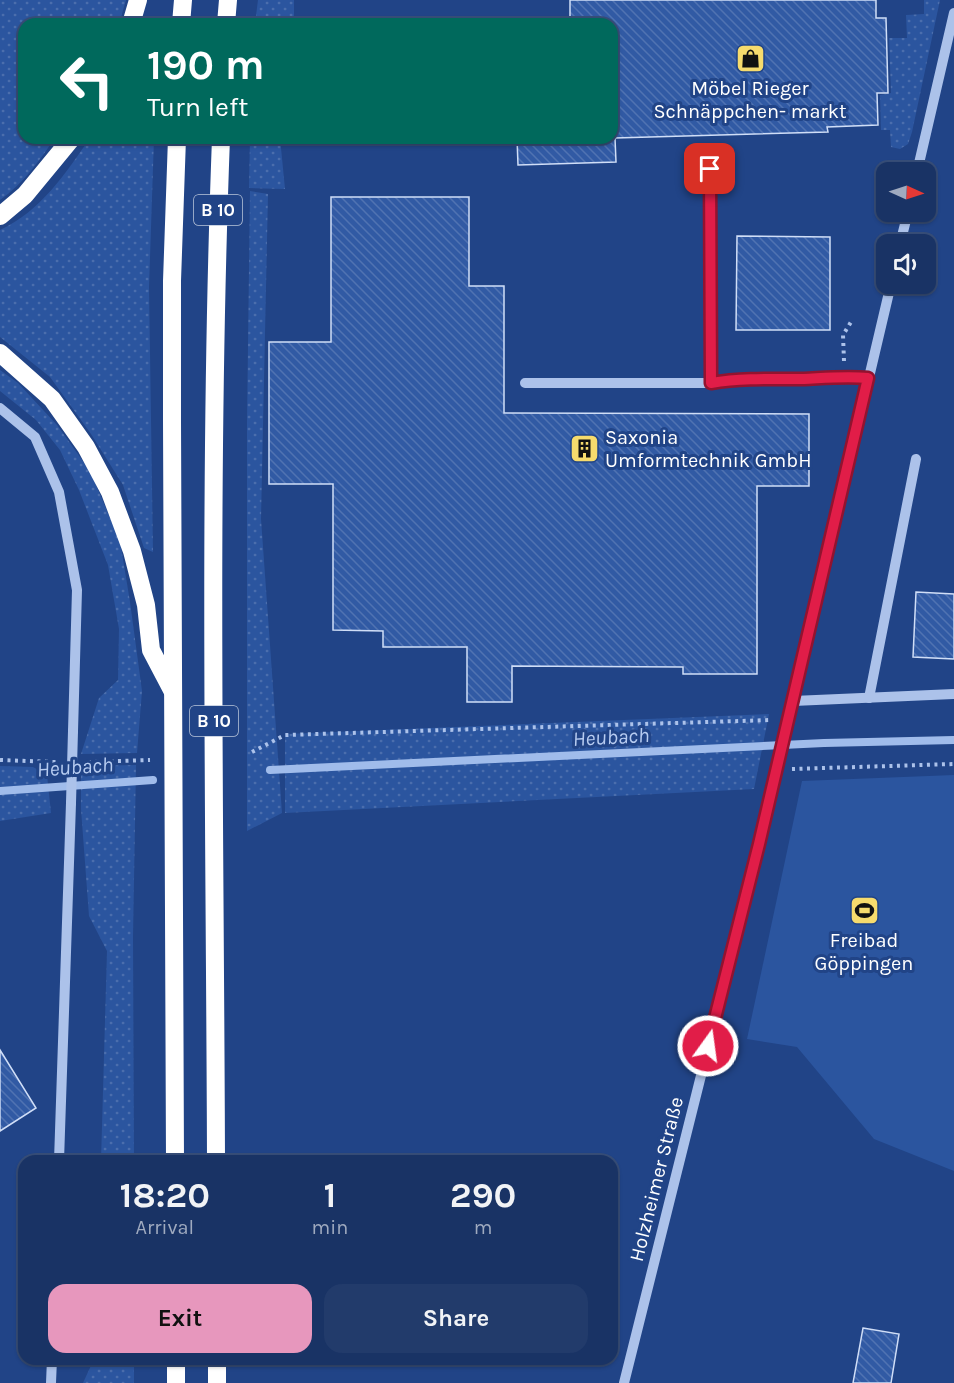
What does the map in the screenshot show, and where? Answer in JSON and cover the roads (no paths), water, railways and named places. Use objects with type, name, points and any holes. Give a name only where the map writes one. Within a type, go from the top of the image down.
[{"type":"highway","points":[[133,18],[138,0]]},
{"type":"highway","points":[[182,18],[183,0]]},
{"type":"highway","points":[[226,18],[228,0]]},
{"type":"highway","points":[[0,216],[25,195],[67,144]]},
{"type":"highway","name":"B 10","points":[[175,1155],[172,281],[177,144]]},
{"type":"highway","name":"B 10","points":[[216,1155],[214,416],[221,144]]},
{"type":"highway","name":"B 10","points":[[0,353],[52,399],[86,447],[110,492],[132,551],[146,605],[151,650],[174,694]]},
{"type":"highway","points":[[176,1365],[176,1383]]},
{"type":"highway","points":[[217,1365],[217,1383]]},
{"type":"street","points":[[919,162],[954,13]]},
{"type":"street","points":[[710,169],[711,383]]},
{"type":"street","name":"Holzheimer Straße","points":[[624,1383],[776,770],[889,294]]},
{"type":"street","points":[[525,383],[711,383],[741,378],[805,379],[844,376],[868,378]]},
{"type":"street","points":[[0,408],[35,437],[59,492],[77,590],[59,1155]]},
{"type":"street","points":[[869,698],[916,459]]},
{"type":"street","points":[[792,701],[954,694]]},
{"type":"street","points":[[51,1383],[52,1365]]},
{"type":"waterway","name":"Heubach","points":[[270,770],[824,743],[954,740]]},
{"type":"waterway","name":"Heubach","points":[[0,791],[153,780]]},
{"type":"place","name":"Möbel Rieger Schnäppchen- markt","points":[[750,58]]},
{"type":"place","name":"Saxonia Umformtechnik GmbH","points":[[584,449]]},
{"type":"place","name":"Freibad Göppingen","points":[[864,910]]}]
